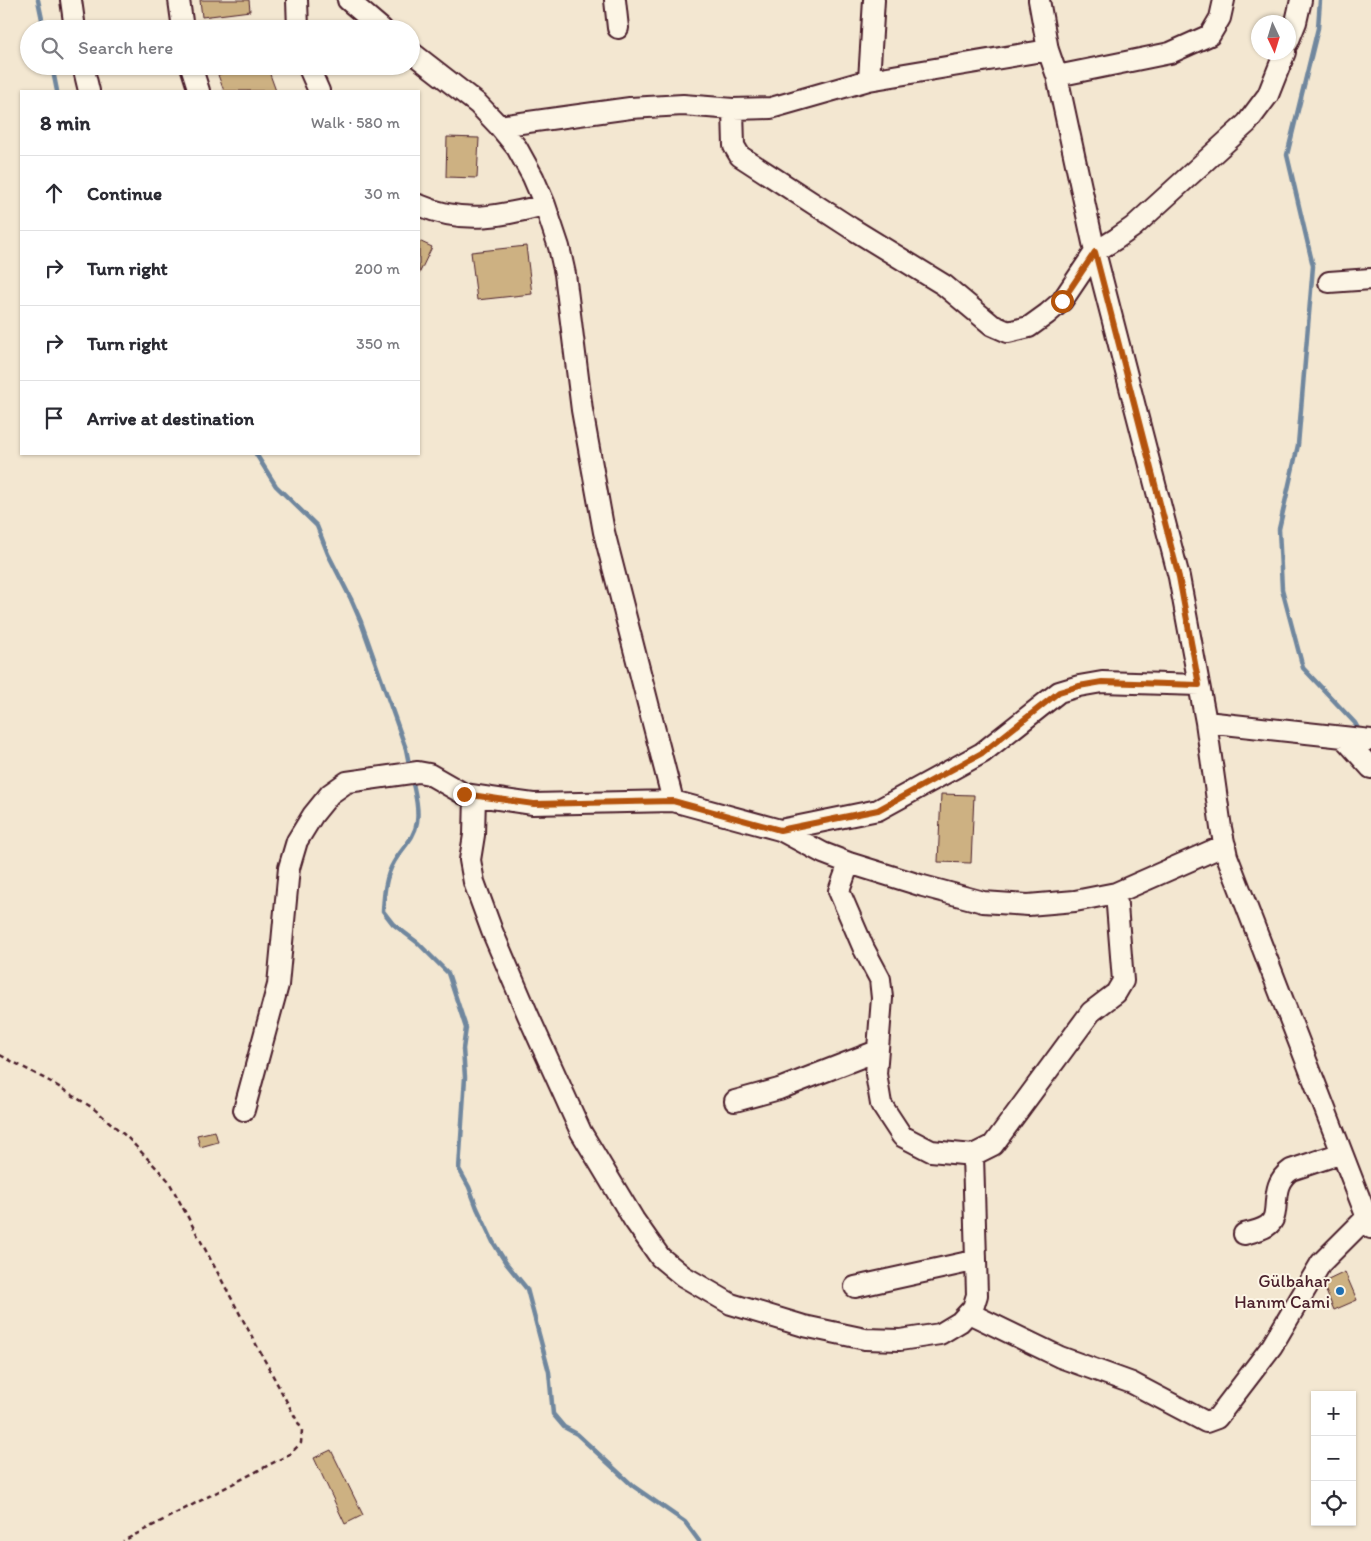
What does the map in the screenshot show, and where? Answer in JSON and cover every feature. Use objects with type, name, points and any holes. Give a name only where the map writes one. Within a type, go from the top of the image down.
[{"type":"street","points":[[71,0],[74,20]]},
{"type":"street","points":[[179,0],[182,20]]},
{"type":"street","points":[[296,0],[297,20]]},
{"type":"street","points":[[348,0],[371,20]]},
{"type":"street","points":[[615,0],[618,28]]},
{"type":"street","points":[[870,80],[874,0]]},
{"type":"street","points":[[969,1313],[1060,1357],[1132,1383],[1206,1422],[1217,1418],[1272,1346],[1320,1263],[1369,1222],[1230,866],[1224,845],[1206,722],[1179,577],[1095,252],[1057,76],[1048,50],[1039,0]]},
{"type":"street","points":[[1057,76],[1170,53],[1210,34],[1220,18],[1224,0]]},
{"type":"street","points":[[1296,22],[1301,0]]},
{"type":"street","points":[[499,126],[630,108],[683,105],[733,109],[771,108],[870,80],[1048,50]]},
{"type":"street","points":[[420,59],[478,104],[499,126],[517,148],[545,204],[559,247],[565,274],[582,410],[604,532],[673,801]]},
{"type":"street","points":[[733,109],[734,146],[740,156],[851,228],[944,285],[992,325],[1008,332],[1029,327],[1062,301],[1095,252],[1133,227],[1247,123],[1268,95],[1282,60]]},
{"type":"street","points":[[85,75],[89,90]]},
{"type":"street","points":[[194,75],[199,90]]},
{"type":"street","points":[[312,75],[319,90]]},
{"type":"street","points":[[420,205],[448,214],[479,217],[504,215],[545,204]]},
{"type":"street","points":[[1329,282],[1371,278]]},
{"type":"street","points":[[780,830],[878,810],[982,753],[1059,692],[1102,682],[1199,685]]},
{"type":"street","points":[[1206,722],[1356,738],[1371,768]]},
{"type":"street","points":[[244,1110],[278,985],[289,868],[297,842],[312,815],[330,794],[347,782],[409,774],[429,774],[464,794],[534,804],[673,801],[780,830],[823,853],[849,863],[983,902],[1028,905],[1075,901],[1116,893],[1224,845]]},
{"type":"street","points":[[475,796],[474,835],[470,860],[474,882],[492,931],[528,1015],[582,1132],[634,1220],[660,1257],[683,1276],[731,1304],[804,1326],[865,1339],[900,1340],[940,1334],[960,1322],[969,1313],[978,1295],[973,1155]]},
{"type":"street","points":[[849,863],[839,891],[864,949],[880,979],[882,998],[876,1074],[881,1104],[902,1136],[931,1151],[973,1155],[993,1145],[1091,1012],[1116,993],[1123,981],[1116,893]]},
{"type":"street","points":[[735,1101],[779,1089],[877,1051]]},
{"type":"street","points":[[1244,1234],[1270,1224],[1275,1214],[1278,1185],[1286,1174],[1291,1170],[1342,1153]]},
{"type":"street","points":[[854,1287],[976,1262]]},
{"type":"path","points":[[0,1055],[51,1082],[93,1108],[127,1137],[168,1180],[302,1430],[301,1443],[290,1454],[123,1541]]},
{"type":"building","points":[[200,0],[249,0],[250,11],[202,17]]},
{"type":"building","points":[[218,75],[270,75],[276,90],[224,90]]},
{"type":"building","points":[[447,137],[479,138],[477,178],[446,177]]},
{"type":"building","points":[[420,241],[432,247],[420,272]]},
{"type":"building","points":[[526,246],[532,294],[477,300],[471,252]]},
{"type":"building","points":[[941,794],[974,795],[971,863],[938,862]]},
{"type":"building","points":[[215,1131],[218,1142],[200,1147],[197,1135]]},
{"type":"building","name":"Gülbahar Hanım Cami","points":[[1345,1272],[1357,1300],[1334,1310],[1323,1284]]},
{"type":"building","points":[[331,1450],[363,1515],[345,1524],[314,1458]]},
{"type":"waterway","points":[[38,0],[42,20]]},
{"type":"waterway","points":[[1320,0],[1318,28],[1287,155],[1313,266],[1298,445],[1279,529],[1282,589],[1303,668],[1355,723],[1361,734]]},
{"type":"waterway","points":[[54,75],[57,90]]},
{"type":"waterway","points":[[257,455],[276,486],[317,526],[328,554],[361,622],[406,749],[410,769]]},
{"type":"waterway","points":[[412,779],[417,806],[416,828],[391,868],[387,880],[383,911],[393,924],[418,943],[448,973],[466,1028],[463,1049],[465,1077],[459,1169],[493,1242],[506,1263],[527,1289],[549,1372],[553,1414],[564,1427],[577,1434],[633,1486],[685,1522],[699,1541]]},
{"type":"place","name":"Gülbahar Hanım Cami","points":[[1340,1291]]},
{"type":"route","points":[[464,794],[534,804],[673,801],[780,830],[878,810],[982,753],[1059,692],[1102,682],[1199,685],[1179,577],[1095,252],[1062,301]]}]
